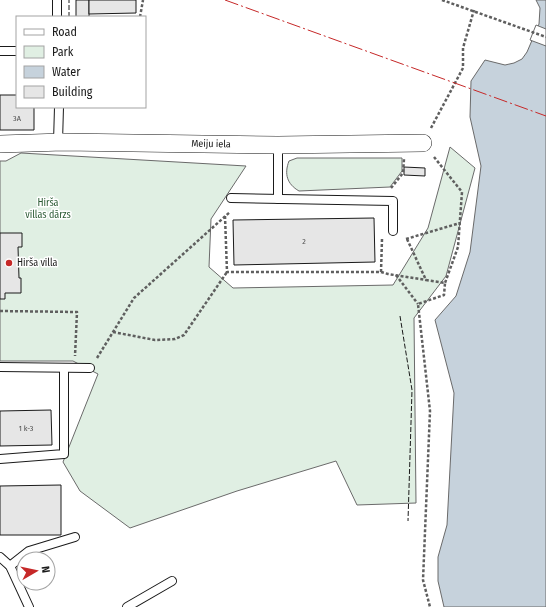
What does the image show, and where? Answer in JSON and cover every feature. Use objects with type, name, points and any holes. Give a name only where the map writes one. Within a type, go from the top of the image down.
[{"type":"street","name":"Meiju iela","points":[[0,144],[58,142],[278,145],[422,143]]},
{"type":"lane","points":[[57,0],[57,16]]},
{"type":"lane","points":[[0,51],[16,51]]},
{"type":"lane","points":[[58,142],[59,108]]},
{"type":"lane","points":[[278,145],[278,199]]},
{"type":"lane","points":[[231,198],[393,201],[393,231]]},
{"type":"lane","points":[[0,368],[90,368]]},
{"type":"lane","points":[[0,459],[64,454],[64,368]]},
{"type":"lane","points":[[10,566],[29,551],[75,537]]},
{"type":"lane","points":[[0,557],[10,566],[29,607]]},
{"type":"lane","points":[[127,607],[172,581]]},
{"type":"path","points":[[140,16],[143,0]]},
{"type":"path","points":[[442,0],[474,10],[546,37]]},
{"type":"path","points":[[418,304],[444,295],[445,283],[458,247],[462,192],[422,143],[463,68],[463,48],[474,10]]},
{"type":"path","points":[[381,201],[402,173],[404,158],[402,156]]},
{"type":"path","points":[[90,368],[134,298],[246,198]]},
{"type":"path","points":[[113,332],[155,340],[175,339],[184,335],[227,272],[225,216]]},
{"type":"path","points":[[400,239],[407,239],[460,223]]},
{"type":"path","points":[[382,272],[382,238],[387,239]]},
{"type":"path","points":[[407,239],[426,280]]},
{"type":"path","points":[[227,272],[382,272],[445,283]]},
{"type":"path","points":[[396,275],[418,304],[430,411],[422,580],[430,607]]},
{"type":"path","points":[[0,311],[77,312],[75,368]]},
{"type":"green space","name":"Hirša villas dārzs","points":[[450,147],[475,168],[446,276],[414,318],[416,503],[357,505],[336,461],[237,491],[130,528],[80,491],[63,462],[98,374],[73,361],[0,361],[0,161],[6,161],[21,153],[246,166],[211,219],[209,267],[233,288],[393,285],[428,228]]},
{"type":"green space","points":[[297,158],[402,158],[402,171],[390,187],[299,191],[289,182],[287,174],[289,161]]},
{"type":"water","points":[[536,0],[546,0],[546,607],[444,607],[438,581],[438,557],[447,525],[454,393],[435,320],[456,296],[470,252],[481,166],[470,117],[471,81],[485,60],[505,65],[522,59],[527,52],[539,24],[540,8]]},
{"type":"pier","points":[[536,25],[546,29],[546,46],[530,40]]},
{"type":"building","points":[[76,0],[89,0],[89,16],[76,16]]},
{"type":"building","points":[[89,0],[136,0],[136,13],[89,14]]},
{"type":"building","points":[[0,95],[16,95],[16,108],[34,108],[34,130],[0,130]]},
{"type":"building","points":[[404,167],[425,168],[425,176],[404,175]]},
{"type":"building","points":[[374,218],[375,262],[234,265],[233,220]]},
{"type":"building","name":"Hirša villa","points":[[0,233],[22,233],[22,247],[18,247],[21,293],[5,293],[5,299],[0,299]]},
{"type":"building","points":[[51,410],[52,445],[0,446],[0,411]]},
{"type":"building","points":[[61,485],[61,535],[0,535],[0,486]]},
{"type":"fence","points":[[69,0],[69,16]]},
{"type":"fence","points":[[400,316],[412,390],[408,521]]},
{"type":"power","points":[[225,0],[546,116]]},
{"type":"place","name":"Hirša villa","points":[[9,263]]}]
